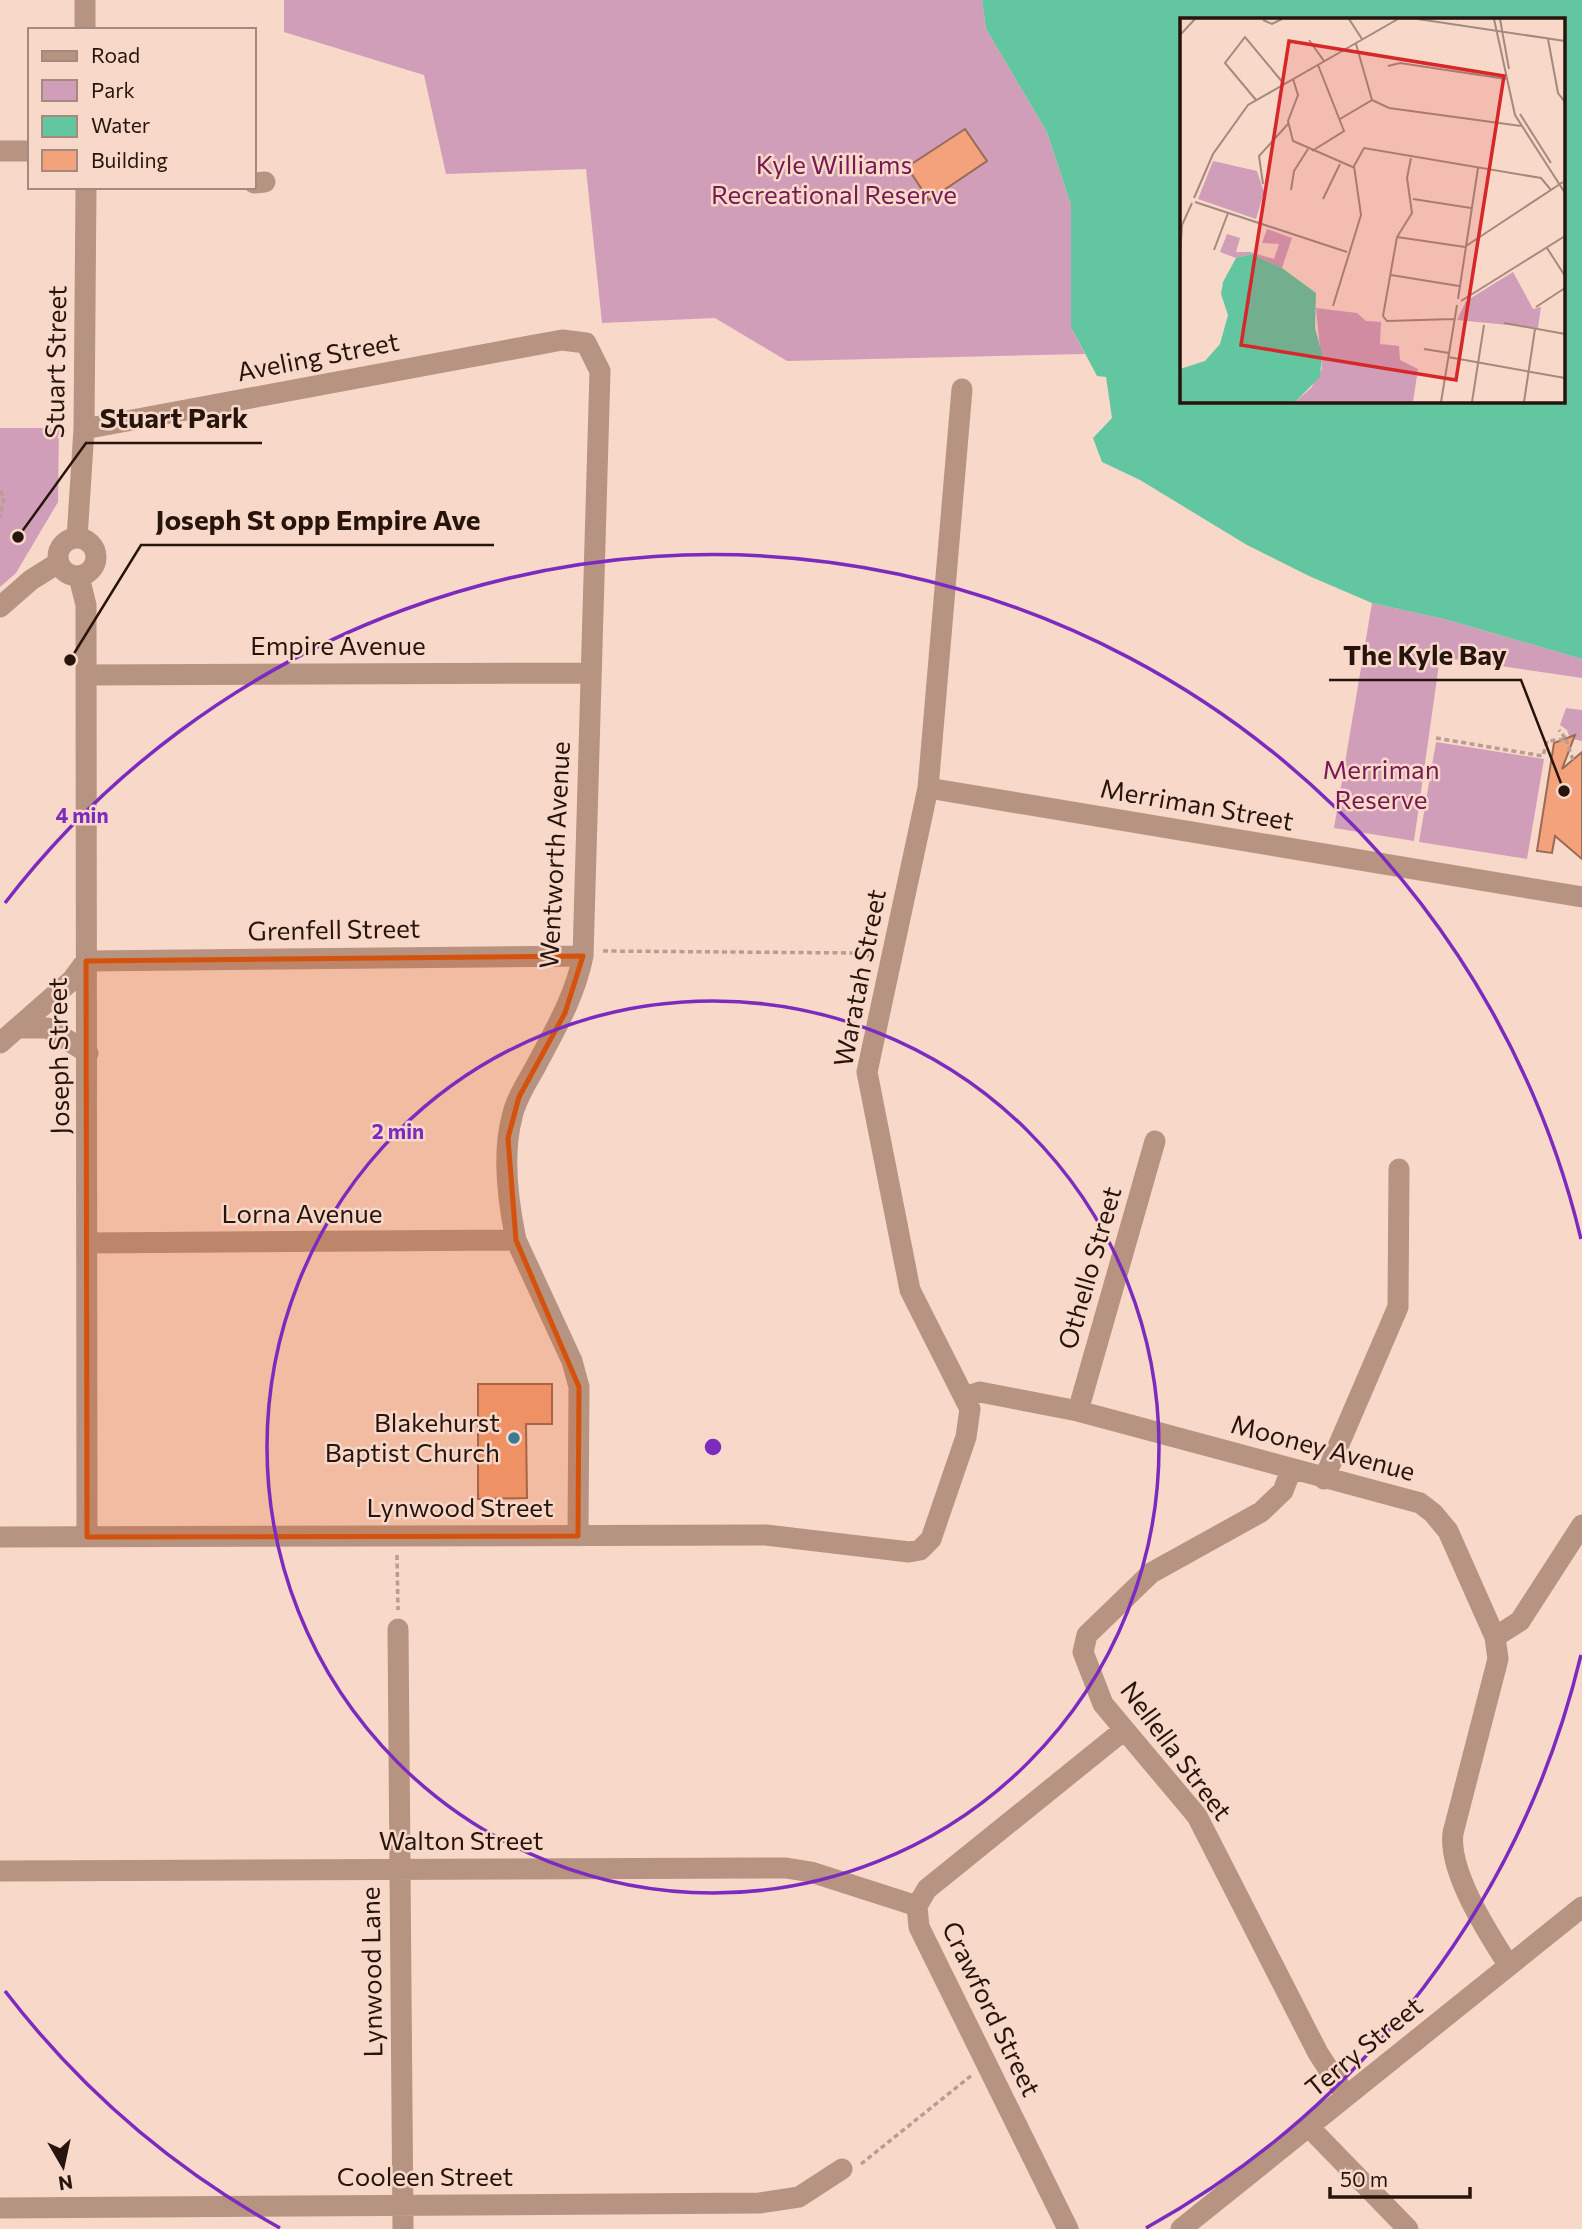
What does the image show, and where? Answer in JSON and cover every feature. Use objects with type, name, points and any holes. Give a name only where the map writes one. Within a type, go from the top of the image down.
[{"type":"street","points":[[85,0],[85,28]]},
{"type":"street","points":[[0,151],[28,151]]},
{"type":"street","name":"Stuart Street","points":[[77,538],[84,429],[86,189]]},
{"type":"street","name":"Aveling Street","points":[[84,429],[562,340]]},
{"type":"street","name":"Wentworth Avenue","points":[[562,340],[586,343],[600,371],[583,956],[577,983],[565,1013],[512,1116],[508,1168],[516,1240],[572,1361],[579,1387],[578,1536]]},
{"type":"street","name":"Waratah Street","points":[[920,1550],[937,1529],[966,1437],[970,1409],[910,1290],[868,1079],[889,964],[928,788],[962,389]]},
{"type":"street","points":[[0,607],[31,580],[58,564],[61,546],[77,538],[89,542],[96,559],[90,571],[79,576],[66,573],[58,564]]},
{"type":"street","name":"Joseph Street","points":[[79,576],[86,605],[89,1243],[87,1537]]},
{"type":"street","name":"Empire Avenue","points":[[86,675],[590,673]]},
{"type":"street","name":"Merriman Street","points":[[928,788],[1582,897]]},
{"type":"street","name":"Grenfell Street","points":[[86,961],[583,956]]},
{"type":"street","points":[[0,1043],[72,980],[86,961]]},
{"type":"street","points":[[17,1028],[48,1028],[88,1053]]},
{"type":"street","name":"Othello Street","points":[[1078,1411],[1155,1141]]},
{"type":"street","points":[[1324,1479],[1398,1307],[1399,1169]]},
{"type":"street","name":"Lorna Avenue","points":[[89,1243],[516,1240]]},
{"type":"street","name":"Mooney Avenue","points":[[965,1397],[980,1392],[1078,1411],[1420,1503],[1433,1513],[1448,1531],[1495,1637],[1497,1669],[1451,1849],[1454,1863],[1490,1935],[1510,1966]]},
{"type":"street","name":"Nellella Street","points":[[1291,1469],[1283,1492],[1261,1512],[1157,1567],[1084,1640],[1085,1663],[1098,1697],[1197,1816],[1318,2053],[1346,2096]]},
{"type":"street","points":[[1495,1637],[1520,1621],[1582,1525]]},
{"type":"street","name":"Lynwood Street","points":[[0,1537],[786,1535],[902,1552],[920,1550]]},
{"type":"street","name":"Lynwood Lane","points":[[398,1629],[403,2229]]},
{"type":"street","name":"Crawford Street","points":[[1068,2229],[919,1927],[917,1906],[928,1889],[1124,1730]]},
{"type":"street","name":"Walton Street","points":[[0,1871],[786,1868],[811,1872],[917,1906]]},
{"type":"street","name":"Terry Street","points":[[1181,2229],[1510,1966],[1578,1917]]},
{"type":"street","points":[[1309,2127],[1408,2229]]},
{"type":"street","name":"Cooleen Street","points":[[0,2208],[779,2202],[799,2197],[842,2169]]},
{"type":"path","points":[[0,491],[4,497],[0,518]]},
{"type":"path","points":[[1559,730],[1566,739],[1573,760]]},
{"type":"path","points":[[1436,738],[1543,756],[1547,741],[1566,739]]},
{"type":"path","points":[[583,956],[598,951],[859,953],[889,964]]},
{"type":"path","points":[[396,1537],[398,1629]]},
{"type":"path","points":[[865,2162],[987,2062]]},
{"type":"highlighted area","points":[[583,956],[565,1013],[519,1097],[508,1138],[516,1240],[579,1387],[578,1536],[87,1537],[86,961]]},
{"type":"green space","name":"Kyle Williams Recreational Reserve","points":[[284,0],[982,0],[986,29],[1047,132],[1071,205],[1071,327],[1085,354],[787,361],[715,318],[602,323],[586,169],[446,174],[424,75],[284,32]]},
{"type":"green space","points":[[0,428],[59,428],[58,502],[16,573],[0,587]]},
{"type":"green space","name":"Merriman Reserve","points":[[1372,603],[1448,620],[1582,659],[1582,678],[1440,657],[1414,841],[1334,828]]},
{"type":"green space","points":[[1566,708],[1582,710],[1582,741],[1570,738],[1567,730],[1560,725]]},
{"type":"green space","points":[[1436,742],[1544,759],[1527,859],[1419,842]]},
{"type":"water","points":[[982,0],[1582,0],[1582,659],[1448,620],[1372,603],[1247,545],[1140,480],[1102,462],[1093,438],[1112,418],[1106,377],[1097,376],[1071,327],[1071,205],[1047,132],[986,29]]},
{"type":"building","points":[[965,129],[987,161],[929,200],[907,167]]},
{"type":"building","points":[[1575,735],[1562,769],[1582,752],[1582,859],[1555,836],[1552,853],[1537,851],[1554,743]]},
{"type":"building","points":[[478,1384],[552,1384],[552,1424],[526,1424],[527,1498],[478,1499]]},
{"type":"place","name":"Stuart Park","points":[[18,537]]},
{"type":"place","name":"Joseph St opp Empire Ave","points":[[70,660]]},
{"type":"place","name":"The Kyle Bay","points":[[1564,791]]},
{"type":"place","name":"Blakehurst Baptist Church","points":[[514,1438]]}]
